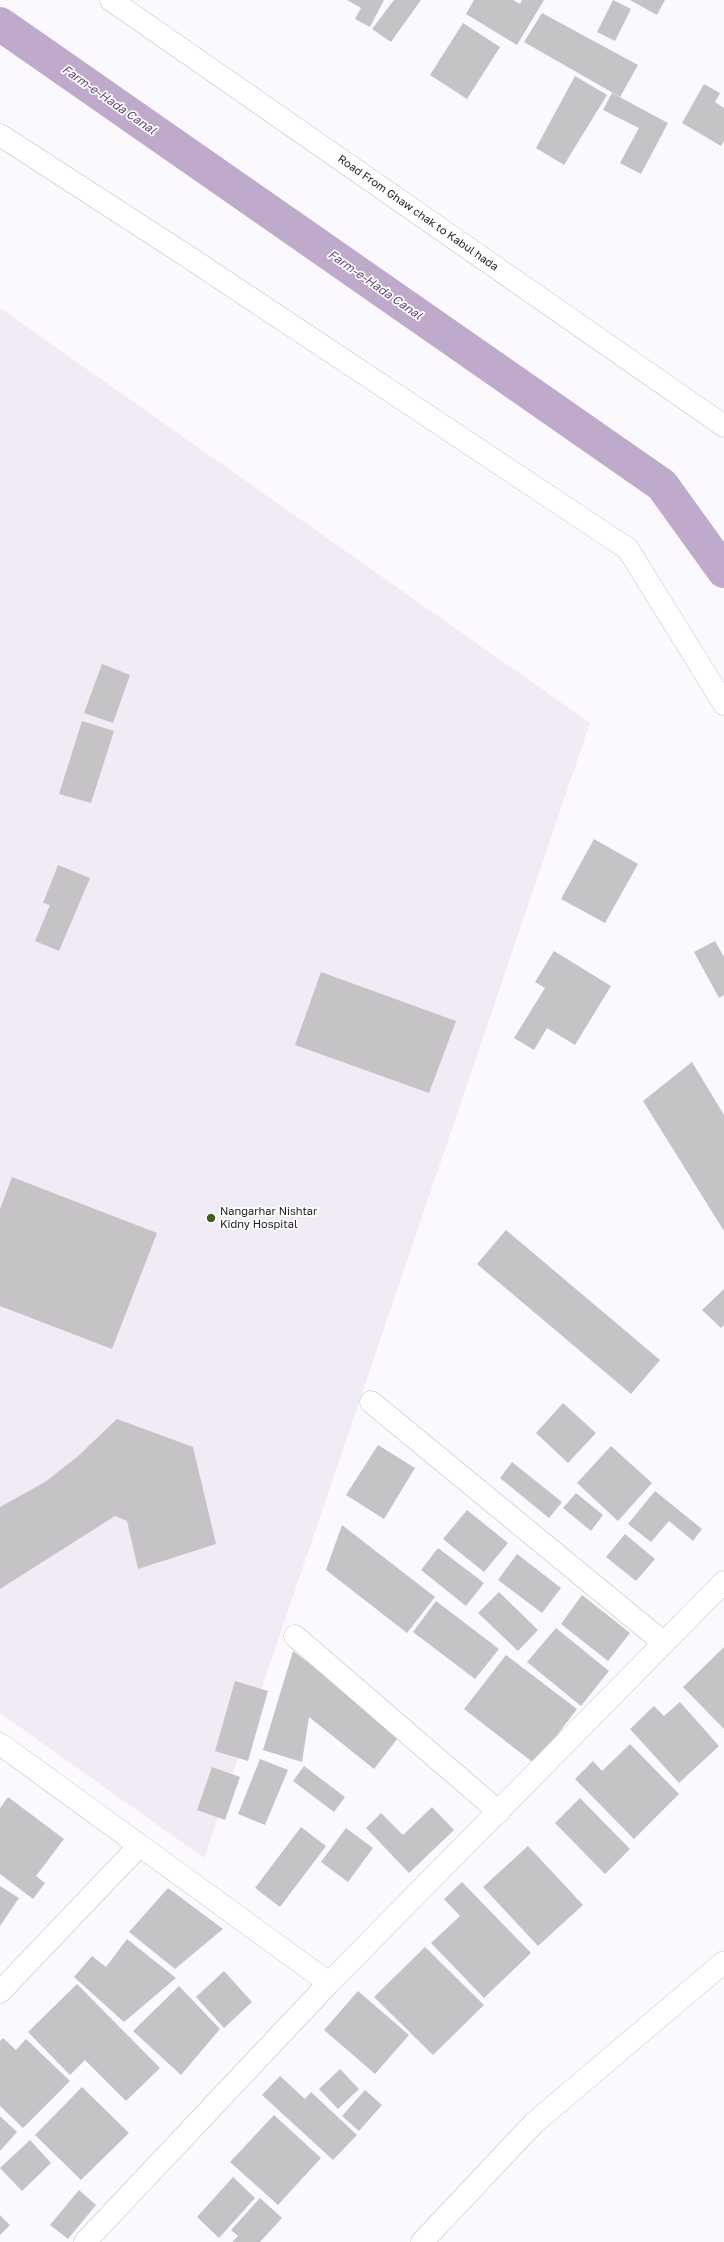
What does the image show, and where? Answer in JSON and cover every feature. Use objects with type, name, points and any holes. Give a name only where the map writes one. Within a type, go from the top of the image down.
[{"type":"street","name":"Road From Ghaw chak to Kabul hada","points":[[112,0],[724,426]]},
{"type":"street","points":[[0,134],[190,258],[628,549],[724,704]]},
{"type":"street","points":[[371,1402],[664,1642]]},
{"type":"street","points":[[85,2242],[329,1983],[724,1582]]},
{"type":"street","points":[[295,1636],[499,1812]]},
{"type":"street","points":[[0,1744],[329,1983]]},
{"type":"street","points":[[0,1992],[139,1846]]},
{"type":"street","points":[[422,2242],[534,2123],[724,1962]]},
{"type":"shaded area","name":"Nangarhar Nishtar Kidny Hospital","points":[[0,308],[590,723],[204,1858],[0,1713]]},
{"type":"building","points":[[347,0],[384,0],[370,27],[355,19],[361,8]]},
{"type":"building","points":[[394,0],[421,0],[391,42],[372,29]]},
{"type":"building","points":[[474,0],[513,0],[520,4],[522,0],[544,0],[517,45],[466,14]]},
{"type":"building","points":[[613,0],[631,9],[615,41],[597,32]]},
{"type":"building","points":[[630,0],[665,0],[657,15]]},
{"type":"building","points":[[542,13],[638,65],[620,97],[524,42]]},
{"type":"building","points":[[463,23],[500,47],[467,99],[430,75]]},
{"type":"building","points":[[575,76],[607,95],[564,165],[536,148]]},
{"type":"building","points":[[704,84],[720,93],[715,102],[724,108],[724,141],[721,146],[682,123]]},
{"type":"building","points":[[612,93],[668,123],[641,174],[620,163],[639,128],[603,110]]},
{"type":"building","points":[[102,664],[130,675],[113,723],[84,713]]},
{"type":"building","points":[[82,721],[114,731],[91,803],[59,794]]},
{"type":"building","points":[[594,839],[638,864],[605,923],[561,899]]},
{"type":"building","points":[[58,865],[90,878],[59,951],[35,941],[50,905],[43,903]]},
{"type":"building","points":[[715,941],[724,957],[724,995],[719,998],[694,952]]},
{"type":"building","points":[[554,951],[611,986],[575,1045],[547,1028],[534,1050],[514,1038],[545,988],[535,982]]},
{"type":"building","points":[[321,972],[456,1021],[429,1093],[295,1045]]},
{"type":"building","points":[[692,1062],[724,1115],[724,1231],[643,1101]]},
{"type":"building","points":[[12,1177],[157,1233],[112,1349],[0,1306],[0,1209]]},
{"type":"building","points":[[506,1230],[660,1360],[631,1394],[477,1264]]},
{"type":"building","points":[[724,1289],[724,1325],[721,1328],[702,1310]]},
{"type":"building","points":[[563,1403],[596,1433],[568,1463],[536,1433]]},
{"type":"building","points":[[117,1419],[193,1447],[216,1544],[138,1569],[127,1521],[115,1516],[0,1589],[0,1507],[45,1482],[77,1457]]},
{"type":"building","points":[[378,1445],[415,1468],[384,1519],[346,1495]]},
{"type":"building","points":[[611,1446],[652,1483],[618,1521],[577,1483]]},
{"type":"building","points":[[512,1462],[562,1502],[549,1518],[500,1478]]},
{"type":"building","points":[[655,1491],[702,1529],[693,1541],[669,1521],[651,1542],[628,1524]]},
{"type":"building","points":[[576,1493],[603,1515],[591,1531],[563,1508]]},
{"type":"building","points":[[467,1510],[508,1543],[484,1572],[443,1539]]},
{"type":"building","points":[[342,1525],[435,1597],[407,1633],[326,1570]]},
{"type":"building","points":[[625,1534],[655,1559],[636,1581],[606,1557]]},
{"type":"building","points":[[438,1548],[484,1583],[466,1606],[421,1570]]},
{"type":"building","points":[[517,1554],[561,1588],[542,1613],[498,1580]]},
{"type":"building","points":[[499,1592],[538,1630],[518,1651],[478,1613]]},
{"type":"building","points":[[582,1595],[630,1633],[608,1661],[561,1624]]},
{"type":"building","points":[[436,1601],[499,1649],[475,1679],[413,1632]]},
{"type":"building","points":[[556,1628],[609,1671],[581,1706],[527,1662]]},
{"type":"building","points":[[724,1647],[724,1729],[683,1687]]},
{"type":"building","points":[[293,1651],[401,1734],[374,1769],[309,1717],[302,1762],[263,1750]]},
{"type":"building","points":[[506,1655],[577,1709],[535,1764],[464,1709]]},
{"type":"building","points":[[235,1681],[268,1691],[248,1761],[215,1751]]},
{"type":"building","points":[[680,1702],[719,1746],[679,1783],[630,1729],[654,1706],[664,1716]]},
{"type":"building","points":[[630,1744],[679,1794],[634,1839],[575,1779],[593,1761],[602,1771]]},
{"type":"building","points":[[260,1759],[288,1770],[265,1825],[238,1814]]},
{"type":"building","points":[[304,1766],[345,1797],[334,1812],[293,1781]]},
{"type":"building","points":[[212,1767],[240,1777],[225,1820],[197,1810]]},
{"type":"building","points":[[8,1797],[64,1839],[36,1876],[45,1883],[33,1899],[0,1874],[0,1808]]},
{"type":"building","points":[[580,1798],[630,1849],[605,1874],[555,1823]]},
{"type":"building","points":[[432,1807],[454,1830],[409,1873],[366,1828],[381,1813],[403,1835]]},
{"type":"building","points":[[301,1827],[326,1846],[280,1907],[255,1888]]},
{"type":"building","points":[[346,1828],[373,1848],[348,1882],[321,1862]]},
{"type":"building","points":[[528,1846],[583,1905],[538,1946],[483,1887]]},
{"type":"building","points":[[462,1882],[531,1953],[484,1998],[431,1943],[460,1916],[444,1899]]},
{"type":"building","points":[[0,1886],[19,1898],[0,1926]]},
{"type":"building","points":[[168,1888],[223,1929],[175,1969],[129,1932]]},
{"type":"building","points":[[127,1939],[176,1978],[124,2022],[74,1977],[92,1956],[106,1967]]},
{"type":"building","points":[[425,1947],[484,2005],[433,2055],[374,1997]]},
{"type":"building","points":[[224,1971],[252,2002],[224,2028],[196,1997]]},
{"type":"building","points":[[77,1984],[160,2068],[126,2101],[85,2060],[70,2075],[28,2032]]},
{"type":"building","points":[[179,1986],[220,2029],[181,2075],[133,2031]]},
{"type":"building","points":[[358,1991],[409,2035],[375,2074],[324,2030]]},
{"type":"building","points":[[3,2038],[16,2050],[26,2039],[70,2081],[23,2128],[0,2106],[0,2041]]},
{"type":"building","points":[[340,2069],[359,2089],[338,2109],[319,2089]]},
{"type":"building","points":[[280,2076],[305,2099],[311,2092],[357,2135],[333,2160],[262,2095]]},
{"type":"building","points":[[82,2087],[129,2133],[81,2180],[35,2135]]},
{"type":"building","points":[[365,2090],[382,2105],[359,2131],[342,2116]]},
{"type":"building","points":[[274,2115],[321,2158],[278,2205],[230,2162]]},
{"type":"building","points":[[0,2116],[17,2132],[0,2151]]},
{"type":"building","points":[[30,2140],[51,2163],[22,2191],[0,2168]]},
{"type":"building","points":[[233,2177],[255,2198],[219,2238],[197,2217]]},
{"type":"building","points":[[79,2190],[96,2205],[68,2239],[50,2225]]},
{"type":"building","points":[[260,2198],[282,2218],[260,2242],[232,2242],[238,2236],[231,2230]]},
{"type":"building","points":[[0,2215],[10,2225],[0,2235]]},
{"type":"waterway","name":"Farm-e-Hada Canal","points":[[0,24],[662,485],[724,571]]},
{"type":"place","name":"Nangarhar Nishtar Kidny Hospital","points":[[211,1218]]}]
